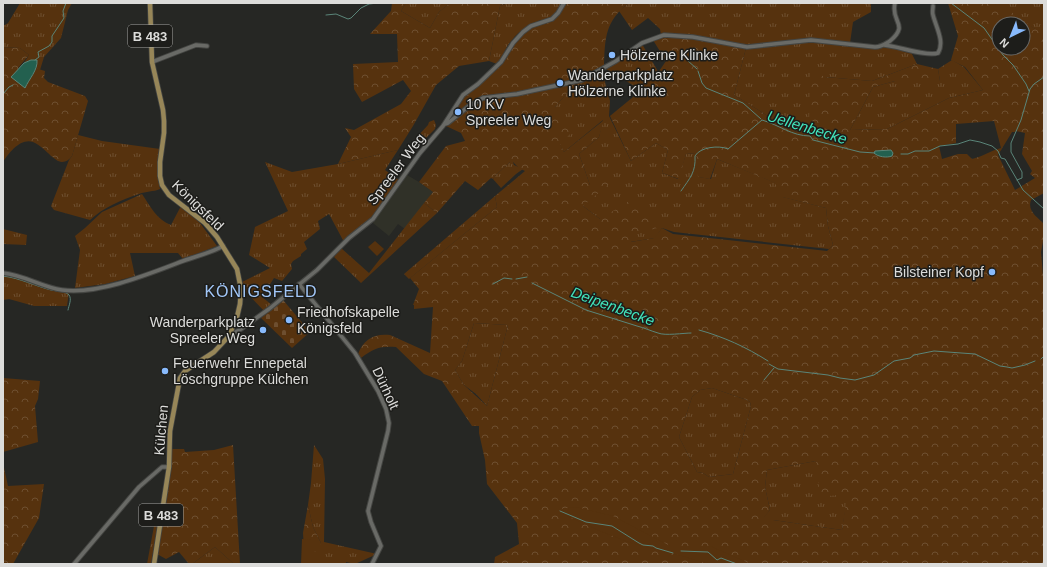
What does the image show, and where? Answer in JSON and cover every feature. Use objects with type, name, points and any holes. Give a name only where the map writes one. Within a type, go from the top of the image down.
[{"type":"main road","name":"B 483","points":[[150,3],[152,62]]},
{"type":"main road","name":"Königsfeld","points":[[152,62],[154,78],[163,110],[165,128],[160,162],[162,186],[169,195],[205,223],[223,246],[237,269],[241,288],[240,304],[237,317],[229,336]]},
{"type":"main road","name":"Külchen","points":[[169,467],[170,431],[178,384],[182,374],[203,360],[229,336]]},
{"type":"main road","name":"B 483","points":[[154,564],[169,467]]},
{"type":"street","name":"Spreeler Weg","points":[[229,336],[260,317],[321,267],[350,238],[373,219],[420,153],[445,124],[463,95],[478,84],[501,62],[513,43],[523,32],[531,26],[552,19],[564,3]]},
{"type":"street","points":[[884,45],[894,37],[899,30],[899,25],[893,12],[894,3]]},
{"type":"street","points":[[445,124],[469,106],[483,98],[516,94],[584,79],[616,61],[642,43],[664,35],[693,37],[747,47],[811,40],[875,47],[893,45],[912,51],[935,54],[938,53],[940,49],[940,38],[937,24],[933,15],[933,6]]},
{"type":"street","points":[[152,62],[192,46],[207,46]]},
{"type":"street","points":[[3,274],[17,276],[61,290],[86,289],[109,285],[138,277],[223,246]]},
{"type":"street","name":"Dürholt","points":[[299,284],[358,357],[378,391],[388,416],[387,437],[369,505],[369,516],[381,546],[372,564]]},
{"type":"street","points":[[74,564],[139,487],[162,467],[169,467]]},
{"type":"shaded area","points":[[31,60],[37,60],[37,64],[35,71],[25,88],[11,77],[24,63]]},
{"type":"shaded area","points":[[891,150],[893,153],[890,157],[880,156],[874,153],[875,151]]},
{"type":"shaded area","points":[[407,175],[433,192],[405,229],[398,224],[389,236],[373,223]]},
{"type":"green space","points":[[20,3],[72,3],[68,10],[61,38],[44,57],[40,70],[35,68],[37,63],[32,60],[24,63],[29,55],[20,48],[3,47],[3,25],[8,23]]},
{"type":"green space","points":[[392,3],[406,3],[401,11],[430,28],[439,12],[450,3],[507,3],[500,6],[489,61],[459,66],[436,85],[398,150],[338,164],[351,137],[345,128],[354,130],[401,104],[411,91],[403,80],[362,102],[354,89],[353,64],[398,62],[397,34],[370,34],[391,11]]},
{"type":"green space","points":[[406,3],[450,3],[439,12],[430,28],[401,11]]},
{"type":"green space","points":[[508,3],[565,3],[559,13],[543,23],[540,20],[525,28],[518,34],[508,46],[497,64],[489,61],[500,6]]},
{"type":"green space","points":[[565,3],[629,3],[615,16],[611,23],[606,39],[604,66],[580,78],[555,107],[571,133],[560,144],[564,152],[604,120],[599,137],[579,154],[590,185],[608,175],[613,181],[583,206],[600,219],[634,198],[661,227],[630,235],[631,242],[654,238],[662,228],[673,234],[827,251],[833,245],[828,226],[826,208],[782,197],[775,183],[717,159],[710,179],[698,177],[696,153],[686,154],[679,179],[662,173],[668,150],[656,143],[631,161],[610,116],[647,84],[666,61],[653,40],[665,36],[704,40],[746,48],[734,95],[792,131],[809,133],[810,70],[825,77],[872,81],[917,64],[938,69],[940,81],[895,81],[873,87],[850,130],[887,129],[949,98],[983,90],[965,67],[951,60],[958,36],[948,3],[993,3],[1017,16],[991,16],[991,56],[1031,56],[1031,26],[1035,29],[1044,29],[1044,193],[1031,200],[1030,207],[1033,214],[1044,224],[1044,236],[1041,252],[1044,288],[1044,564],[494,564],[495,557],[519,544],[517,523],[487,484],[485,460],[479,433],[479,426],[472,426],[442,381],[424,374],[396,347],[377,348],[361,358],[358,354],[366,341],[379,335],[390,335],[430,353],[433,307],[414,309],[413,305],[419,289],[410,278],[497,207],[495,196],[525,171],[513,162],[510,162],[493,179],[491,178],[478,190],[465,181],[437,213],[424,203],[433,192],[419,182],[446,146],[465,141],[461,133],[446,126],[464,96],[481,84],[502,63],[519,37],[529,29],[548,22]],"holes":[[[994,121],[1001,148],[972,159],[967,154],[958,154],[942,159],[939,146],[956,143],[956,124]],[[1012,132],[1025,133],[1022,154],[1032,171],[1030,174],[1035,178],[1015,190],[998,155]],[[474,323],[508,325],[487,406],[464,385],[455,370],[462,361]],[[712,388],[750,402],[751,406],[733,474],[709,477],[703,473],[697,472],[679,437],[692,397],[700,390]],[[816,461],[820,497],[847,494],[842,530],[773,520],[762,520],[770,510],[765,487],[767,470]]]},
{"type":"green space","points":[[629,3],[871,3],[871,12],[853,22],[850,43],[829,41],[748,46],[706,37],[667,34],[661,35],[660,29],[648,18],[632,30],[619,11]]},
{"type":"green space","points":[[993,3],[1044,3],[1044,29],[1035,29],[1031,27],[1031,16],[1014,16]]},
{"type":"green space","points":[[812,41],[879,48],[886,46],[911,52],[917,64],[872,81],[825,77],[810,133],[792,131],[734,95],[746,48]]},
{"type":"green space","points":[[642,44],[659,73],[641,90],[606,69]]},
{"type":"green space","points":[[3,47],[20,48],[29,55],[18,68],[24,88],[35,68],[45,71],[44,78],[48,82],[85,96],[88,101],[72,156],[66,161],[58,161],[38,145],[28,141],[15,147],[3,162]]},
{"type":"green space","points":[[952,60],[964,67],[983,90],[949,98],[887,129],[850,130],[873,87],[895,81],[940,81],[938,69]]},
{"type":"green space","points":[[604,66],[602,71],[610,101],[609,116],[631,161],[656,143],[668,150],[662,173],[678,179],[686,154],[696,153],[699,177],[711,179],[717,159],[776,183],[783,197],[826,208],[828,226],[833,245],[829,249],[674,232],[662,228],[655,238],[630,242],[630,235],[600,219],[583,206],[590,185],[579,154],[599,137],[603,120],[564,152],[560,145],[555,107],[580,78]]},
{"type":"green space","points":[[434,120],[436,125],[435,129],[420,144],[418,142],[416,144],[416,138],[429,122]]},
{"type":"green space","points":[[78,135],[102,141],[160,149],[158,178],[160,189],[142,193],[119,201],[101,211],[90,220],[54,210],[51,206],[69,160],[72,156]]},
{"type":"green space","points":[[398,150],[385,170],[399,180],[370,219],[344,242],[329,214],[318,221],[320,229],[304,242],[307,249],[301,254],[301,256],[293,261],[291,264],[292,269],[282,281],[274,278],[262,297],[272,305],[266,313],[243,289],[242,282],[270,268],[249,255],[255,227],[288,211],[265,162],[292,172],[338,164]]},
{"type":"green space","points":[[510,162],[513,162],[514,165],[523,169],[501,188],[493,179]]},
{"type":"green space","points":[[142,194],[158,216],[166,223],[171,225],[181,206],[200,223],[217,246],[183,259],[178,253],[130,253],[135,276],[105,284],[75,288],[80,250],[75,236],[102,212]]},
{"type":"green space","points":[[495,196],[497,207],[409,279],[404,274]]},
{"type":"green space","points":[[424,203],[437,213],[361,283],[334,257],[341,248],[369,273]]},
{"type":"green space","points":[[3,229],[27,235],[26,245],[3,244]]},
{"type":"green space","points":[[375,241],[384,249],[377,256],[368,247]]},
{"type":"green space","points":[[3,276],[10,276],[55,291],[69,292],[67,306],[34,306],[9,299],[3,300]]},
{"type":"green space","points":[[283,300],[310,332],[292,348],[261,318]]},
{"type":"green space","points":[[474,323],[508,325],[487,406],[476,394],[464,385],[455,370],[462,361]]},
{"type":"green space","points":[[3,378],[40,381],[38,399],[35,406],[38,442],[3,452]]},
{"type":"green space","points":[[712,388],[747,400],[750,402],[751,406],[733,474],[709,477],[703,473],[697,472],[679,437],[692,397],[700,390]]},
{"type":"green space","points":[[233,445],[240,564],[234,564],[215,547],[192,564],[189,564],[179,552],[166,559],[157,554],[171,449],[184,449],[185,452],[214,450]]},
{"type":"green space","points":[[314,445],[323,459],[325,479],[324,542],[377,554],[355,564],[346,562],[346,564],[311,564],[311,551],[321,543],[313,527],[308,505]]},
{"type":"green space","points":[[816,461],[848,494],[842,530],[773,520],[761,520],[770,510],[765,487],[767,470]]},
{"type":"green space","points":[[3,463],[8,486],[44,484],[39,518],[13,564],[3,564]]},
{"type":"green space","points":[[308,505],[313,527],[321,543],[320,552],[311,551],[311,564],[305,564],[303,533]]},
{"type":"green space","points":[[576,507],[613,516],[670,546],[710,546],[751,564],[708,564],[631,543],[565,515],[561,509]]},
{"type":"green space","points":[[154,526],[157,527],[151,564],[147,564]]},
{"type":"green space","points":[[302,539],[311,540],[311,564],[301,564]]},
{"type":"green space","points":[[215,547],[234,564],[192,564]]},
{"type":"waterway","points":[[35,60],[39,57],[38,52],[49,46],[52,42],[52,36],[64,18],[63,11],[66,3]]},
{"type":"waterway","points":[[326,15],[336,14],[348,19],[361,8],[369,4],[378,3]]},
{"type":"waterway","points":[[951,3],[984,28],[1003,55],[1013,65],[1029,91]]},
{"type":"waterway","points":[[687,60],[697,69]]},
{"type":"waterway","points":[[698,71],[702,83],[706,88],[743,103],[761,119]]},
{"type":"waterway","points":[[1017,180],[1022,178],[1022,172],[1011,152],[1011,143],[1021,120],[1030,89],[1044,77]]},
{"type":"waterway","points":[[3,94],[13,85]]},
{"type":"waterway","name":"Uellenbecke","points":[[681,191],[692,175],[695,156],[697,153],[710,148],[720,147],[728,149],[762,120],[791,132],[803,136],[810,136],[813,140],[860,152],[875,153]]},
{"type":"waterway","name":"Uellenbecke","points":[[901,154],[908,154],[915,151],[929,151],[940,146],[958,144],[970,140],[992,146],[998,151],[1001,158],[1005,159],[1023,190],[1044,209]]},
{"type":"waterway","points":[[3,276],[15,278],[68,294],[70,298],[68,310]]},
{"type":"waterway","points":[[516,279],[527,277]]},
{"type":"waterway","points":[[493,284],[504,278],[512,279]]},
{"type":"waterway","name":"Deipenbecke","points":[[532,283],[586,310],[661,334],[691,333]]},
{"type":"waterway","name":"Deipenbecke","points":[[699,330],[735,343],[768,361]]},
{"type":"waterway","name":"Deipenbecke","points":[[769,364],[778,369],[855,380],[874,375],[894,361],[934,351],[975,354],[1000,366],[1012,368],[1035,361]]},
{"type":"waterway","name":"Deipenbecke","points":[[1041,359],[1044,356]]},
{"type":"waterway","points":[[764,380],[774,368]]},
{"type":"waterway","points":[[560,511],[586,522],[612,526],[643,545],[653,546],[673,553]]},
{"type":"waterway","points":[[681,551],[708,552],[717,560],[721,558],[737,564]]},
{"type":"place","name":"Hölzerne Klinke","points":[[612,55]]},
{"type":"place","name":"Wanderparkplatz Hölzerne Klinke","points":[[560,83]]},
{"type":"place","name":"10 KV Spreeler Weg","points":[[458,112]]},
{"type":"place","name":"Bilsteiner Kopf","points":[[992,272]]},
{"type":"place","name":"Friedhofskapelle Königsfeld","points":[[289,320]]},
{"type":"place","name":"Wanderparkplatz Spreeler Weg","points":[[263,330]]},
{"type":"place","name":"Feuerwehr Ennepetal Löschgruppe Külchen","points":[[165,371]]},
{"type":"district","name":"KÖNIGSFELD","points":[[261,291]]}]
